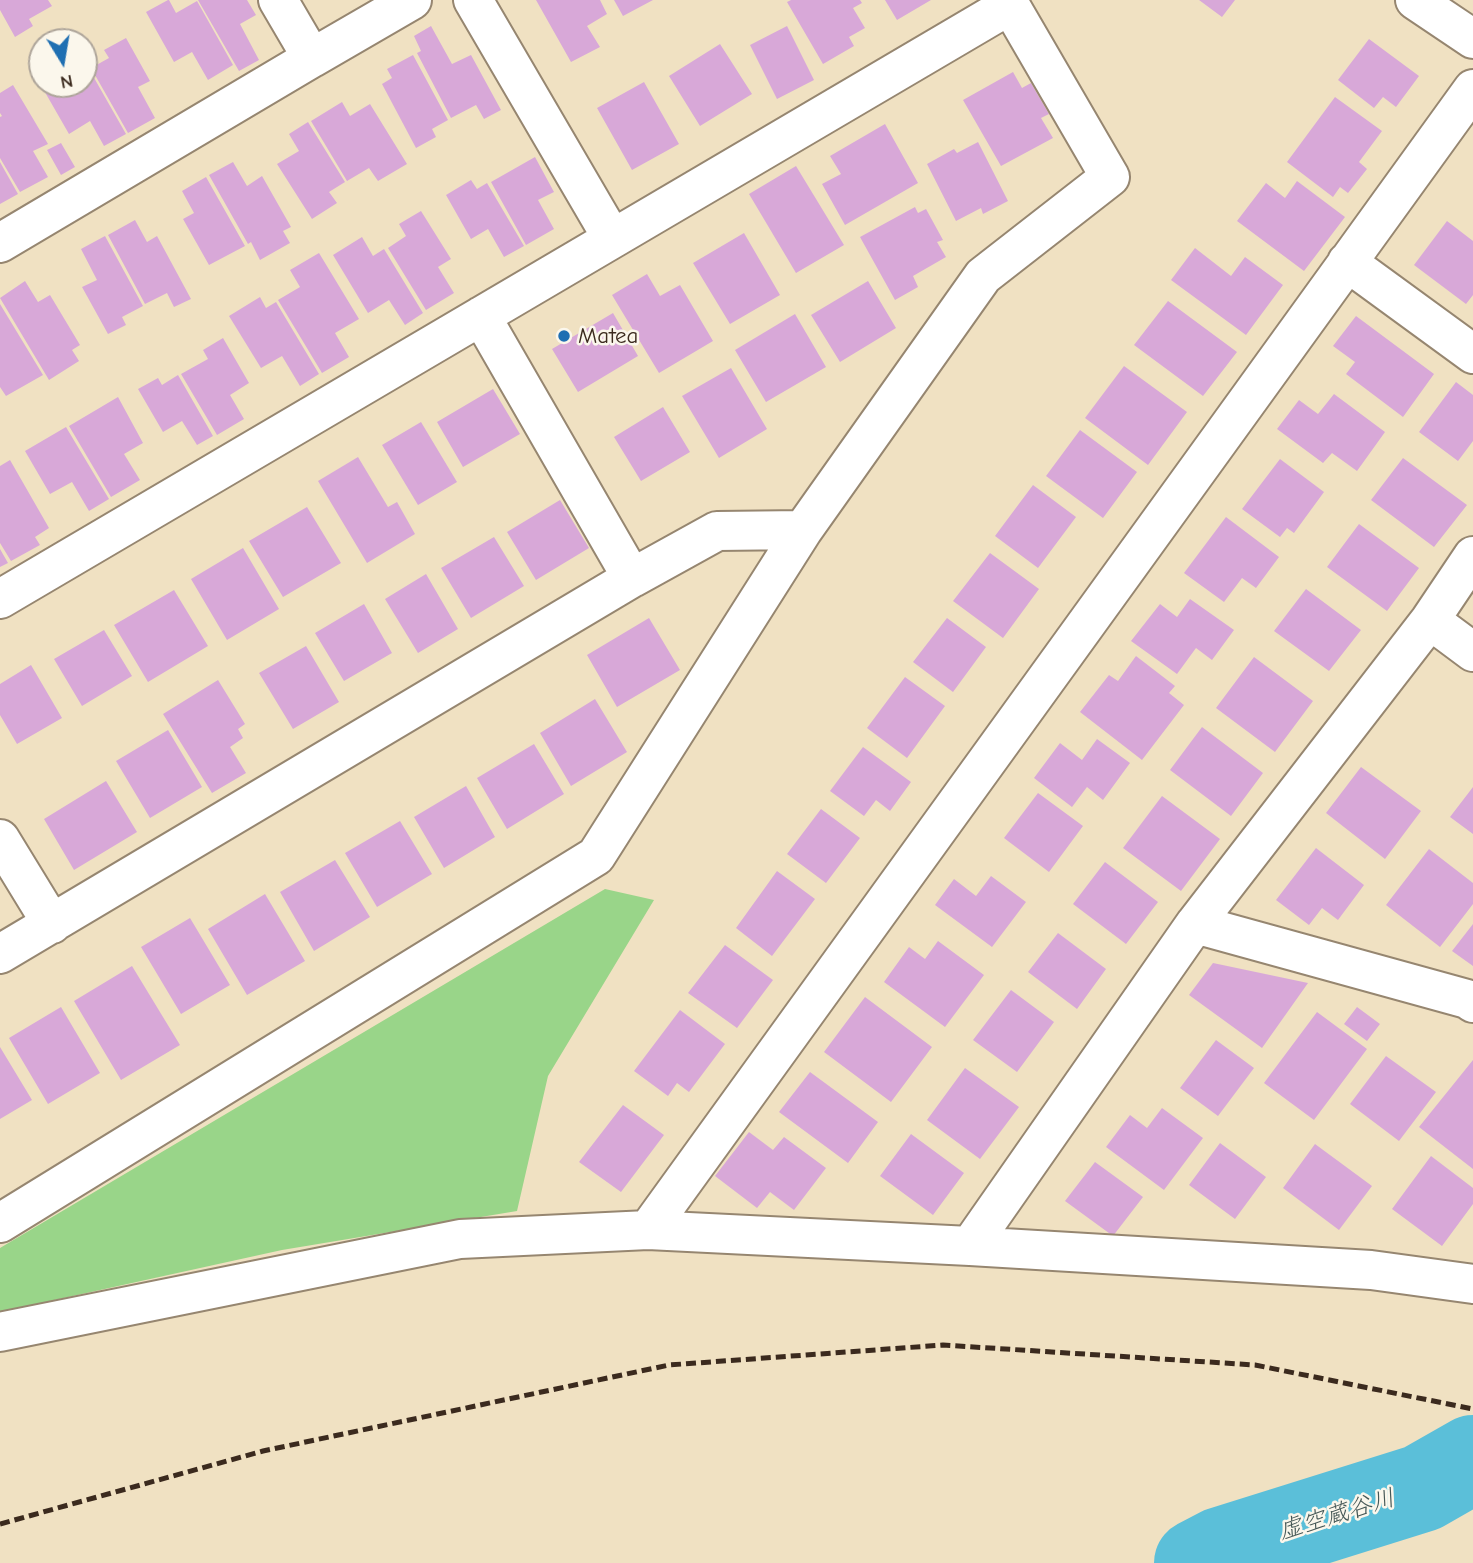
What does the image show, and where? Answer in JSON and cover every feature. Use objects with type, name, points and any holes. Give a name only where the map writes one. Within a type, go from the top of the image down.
[{"type":"street","points":[[278,0],[312,58]]},
{"type":"street","points":[[0,243],[412,0]]},
{"type":"street","points":[[473,0],[612,238]]},
{"type":"street","points":[[1415,0],[1473,39]]},
{"type":"street","points":[[0,599],[1010,5],[1110,177],[983,276],[803,530],[596,856],[0,1223]]},
{"type":"street","points":[[648,1230],[1473,89]]},
{"type":"street","points":[[1347,262],[1473,354]]},
{"type":"street","points":[[481,316],[632,578]]},
{"type":"street","points":[[0,954],[632,578],[717,531],[803,530]]},
{"type":"street","points":[[970,1246],[1195,924],[1430,620],[1473,556]]},
{"type":"street","points":[[1430,620],[1473,652]]},
{"type":"street","points":[[0,839],[52,924]]},
{"type":"street","points":[[1195,924],[1467,999],[1473,1003]]},
{"type":"street","points":[[0,1332],[460,1239],[648,1230],[1371,1270],[1473,1284]]},
{"type":"green space","points":[[605,889],[654,900],[548,1076],[517,1211],[282,1250],[0,1312],[0,1248]]},
{"type":"building","points":[[0,0],[48,0],[52,6],[29,19],[33,26],[15,37],[0,10]]},
{"type":"building","points":[[169,0],[176,13],[197,1],[233,65],[208,80],[192,52],[174,62],[146,12]]},
{"type":"building","points":[[198,0],[247,0],[256,15],[240,24],[259,60],[239,71]]},
{"type":"building","points":[[536,0],[600,0],[607,14],[587,26],[600,47],[571,62]]},
{"type":"building","points":[[614,0],[653,0],[623,16]]},
{"type":"building","points":[[860,0],[862,3],[853,8],[865,28],[849,37],[854,46],[823,64],[787,2]]},
{"type":"building","points":[[885,0],[931,0],[897,20]]},
{"type":"building","points":[[1199,0],[1235,0],[1222,17]]},
{"type":"building","points":[[431,26],[452,64],[471,55],[501,110],[484,119],[476,105],[451,118],[417,53],[421,51],[414,36]]},
{"type":"building","points":[[787,26],[814,80],[777,99],[750,45]]},
{"type":"building","points":[[126,38],[150,81],[138,87],[155,118],[128,133],[98,80],[98,64],[109,58],[104,50]]},
{"type":"building","points":[[1369,39],[1419,76],[1396,107],[1383,97],[1374,108],[1338,80]]},
{"type":"building","points":[[720,44],[752,94],[700,126],[669,76]]},
{"type":"building","points":[[413,55],[448,120],[432,129],[436,137],[416,148],[382,84],[392,78],[387,69]]},
{"type":"building","points":[[1013,72],[1022,88],[1031,83],[1049,114],[1041,118],[1053,138],[1001,166],[963,100]]},
{"type":"building","points":[[644,82],[679,144],[632,170],[597,108]]},
{"type":"building","points":[[13,85],[48,144],[33,151],[48,177],[20,192],[0,158],[0,93]]},
{"type":"building","points":[[98,85],[126,134],[104,146],[90,121],[69,134],[48,98],[98,98]]},
{"type":"building","points":[[1335,97],[1382,131],[1359,162],[1367,169],[1348,193],[1340,187],[1333,197],[1287,162]]},
{"type":"building","points":[[342,102],[350,116],[370,104],[407,164],[378,181],[369,168],[347,181],[311,121]]},
{"type":"building","points":[[308,122],[345,182],[329,192],[337,203],[312,219],[277,164],[299,151],[289,134]]},
{"type":"building","points":[[885,124],[918,183],[845,225],[822,184],[841,174],[830,156]]},
{"type":"building","points":[[978,142],[1008,201],[983,214],[981,208],[956,221],[927,164],[954,149],[957,153]]},
{"type":"building","points":[[61,143],[75,167],[61,175],[47,150]]},
{"type":"building","points":[[535,157],[554,192],[538,200],[554,229],[526,245],[491,182]]},
{"type":"building","points":[[0,162],[18,194],[0,204]]},
{"type":"building","points":[[233,162],[247,186],[262,176],[291,227],[283,231],[290,243],[260,260],[209,175]]},
{"type":"building","points":[[796,166],[844,245],[796,273],[749,194]]},
{"type":"building","points":[[206,177],[245,246],[209,265],[183,219],[194,213],[182,191]]},
{"type":"building","points":[[471,180],[477,189],[487,183],[524,246],[504,257],[488,229],[471,239],[446,195]]},
{"type":"building","points":[[1297,181],[1345,217],[1304,271],[1237,221],[1266,183],[1285,198]]},
{"type":"building","points":[[915,207],[918,213],[926,209],[943,240],[937,242],[946,257],[913,276],[918,287],[895,300],[860,237]]},
{"type":"building","points":[[421,211],[451,259],[438,267],[454,293],[426,310],[388,248],[406,236],[399,224]]},
{"type":"building","points":[[135,220],[147,242],[157,236],[191,299],[174,307],[167,293],[145,304],[108,235]]},
{"type":"building","points":[[1447,221],[1473,241],[1473,295],[1466,304],[1414,265]]},
{"type":"building","points":[[744,233],[780,295],[730,324],[693,263]]},
{"type":"building","points":[[105,236],[143,306],[122,317],[126,325],[108,334],[82,287],[97,280],[81,249]]},
{"type":"building","points":[[362,237],[373,256],[384,249],[423,313],[405,325],[389,300],[368,313],[333,255]]},
{"type":"building","points":[[1195,248],[1231,276],[1245,257],[1283,285],[1246,335],[1171,280]]},
{"type":"building","points":[[319,253],[359,319],[335,333],[349,357],[322,373],[278,300],[300,287],[290,270]]},
{"type":"building","points":[[647,274],[660,296],[680,285],[713,341],[659,373],[612,295]]},
{"type":"building","points":[[25,281],[38,302],[50,295],[80,345],[72,350],[79,361],[49,380],[0,298]]},
{"type":"building","points":[[868,281],[896,328],[840,362],[811,315]]},
{"type":"building","points":[[260,297],[266,308],[276,302],[319,374],[300,386],[282,356],[261,368],[229,316]]},
{"type":"building","points":[[1168,301],[1237,352],[1203,396],[1134,345]]},
{"type":"building","points":[[0,304],[43,375],[6,396],[0,387]]},
{"type":"building","points":[[613,313],[638,356],[578,392],[552,349]]},
{"type":"building","points":[[795,314],[826,367],[766,402],[735,350]]},
{"type":"building","points":[[1356,316],[1434,374],[1403,417],[1346,374],[1355,362],[1333,346]]},
{"type":"building","points":[[223,338],[249,383],[230,395],[244,419],[217,435],[181,374],[208,359],[203,350]]},
{"type":"building","points":[[1124,366],[1187,412],[1148,465],[1085,418]]},
{"type":"building","points":[[731,368],[767,429],[719,458],[682,396]]},
{"type":"building","points":[[178,375],[213,436],[197,445],[182,421],[163,432],[138,389],[158,378],[162,385]]},
{"type":"building","points":[[1456,382],[1473,395],[1473,441],[1458,461],[1419,432]]},
{"type":"building","points":[[493,389],[520,434],[463,467],[437,422]]},
{"type":"building","points":[[1334,394],[1385,432],[1357,471],[1332,453],[1323,463],[1277,429],[1299,400],[1318,414]]},
{"type":"building","points":[[118,397],[143,443],[124,454],[140,480],[111,497],[69,426]]},
{"type":"building","points":[[663,407],[690,452],[641,481],[614,437]]},
{"type":"building","points":[[421,422],[457,482],[418,505],[382,445]]},
{"type":"building","points":[[66,427],[109,499],[89,511],[72,482],[50,494],[25,451]]},
{"type":"building","points":[[1080,430],[1137,472],[1103,518],[1046,476]]},
{"type":"building","points":[[358,457],[388,507],[397,502],[415,534],[367,563],[318,481]]},
{"type":"building","points":[[1403,458],[1467,505],[1434,547],[1371,500]]},
{"type":"building","points":[[1280,459],[1324,492],[1294,533],[1287,528],[1280,537],[1242,509]]},
{"type":"building","points":[[10,460],[49,528],[35,537],[40,545],[11,561],[0,543],[0,466]]},
{"type":"building","points":[[1033,485],[1076,517],[1038,568],[995,536]]},
{"type":"building","points":[[560,500],[589,548],[536,580],[507,532]]},
{"type":"building","points":[[307,507],[341,563],[283,597],[249,541]]},
{"type":"building","points":[[1226,517],[1279,557],[1256,588],[1242,578],[1224,602],[1184,573]]},
{"type":"building","points":[[1359,524],[1419,568],[1387,611],[1327,567]]},
{"type":"building","points":[[494,537],[524,586],[471,618],[441,568]]},
{"type":"building","points":[[243,548],[279,609],[227,640],[191,579]]},
{"type":"building","points":[[0,549],[8,563],[0,567]]},
{"type":"building","points":[[990,553],[1039,589],[1003,638],[953,601]]},
{"type":"building","points":[[426,574],[458,629],[418,653],[385,599]]},
{"type":"building","points":[[1306,589],[1361,630],[1329,671],[1274,631]]},
{"type":"building","points":[[174,590],[208,646],[148,682],[114,625]]},
{"type":"building","points":[[1190,599],[1234,630],[1212,660],[1196,648],[1177,674],[1131,641],[1160,604],[1177,617]]},
{"type":"building","points":[[364,604],[392,653],[344,681],[315,633]]},
{"type":"building","points":[[649,618],[680,670],[617,707],[587,655]]},
{"type":"building","points":[[947,618],[986,647],[953,692],[913,662]]},
{"type":"building","points":[[104,630],[132,676],[82,706],[54,659]]},
{"type":"building","points":[[306,646],[339,702],[293,729],[259,673]]},
{"type":"building","points":[[1136,656],[1175,686],[1169,693],[1184,705],[1142,760],[1080,712],[1109,675],[1118,681]]},
{"type":"building","points":[[1254,657],[1313,701],[1275,752],[1216,708]]},
{"type":"building","points":[[31,665],[62,718],[17,744],[0,715],[0,684]]},
{"type":"building","points":[[905,677],[945,706],[907,758],[867,728]]},
{"type":"building","points":[[218,680],[245,724],[238,729],[243,738],[230,747],[246,773],[212,793],[163,714]]},
{"type":"building","points":[[595,699],[627,752],[571,786],[540,733]]},
{"type":"building","points":[[1202,727],[1263,773],[1231,816],[1170,770]]},
{"type":"building","points":[[168,730],[202,787],[150,818],[116,761]]},
{"type":"building","points":[[1097,739],[1130,763],[1103,800],[1087,787],[1072,807],[1034,778],[1060,743],[1082,760]]},
{"type":"building","points":[[534,744],[564,794],[507,829],[477,778]]},
{"type":"building","points":[[863,747],[911,782],[890,811],[876,800],[864,816],[830,791]]},
{"type":"building","points":[[1361,767],[1421,811],[1385,859],[1326,813]]},
{"type":"building","points":[[106,781],[137,832],[74,870],[44,819]]},
{"type":"building","points":[[466,786],[495,837],[444,868],[414,817]]},
{"type":"building","points":[[1473,787],[1473,834],[1450,817]]},
{"type":"building","points":[[1038,793],[1083,826],[1049,872],[1004,838]]},
{"type":"building","points":[[1162,796],[1220,839],[1181,891],[1123,848]]},
{"type":"building","points":[[821,809],[860,838],[826,883],[787,854]]},
{"type":"building","points":[[400,821],[432,874],[377,907],[345,853]]},
{"type":"building","points":[[1316,848],[1364,885],[1338,920],[1322,908],[1309,925],[1276,900]]},
{"type":"building","points":[[1429,849],[1473,883],[1473,904],[1440,947],[1386,905]]},
{"type":"building","points":[[335,860],[370,917],[314,951],[280,892]]},
{"type":"building","points":[[1105,862],[1158,902],[1126,944],[1073,904]]},
{"type":"building","points":[[777,871],[815,899],[772,956],[736,928]]},
{"type":"building","points":[[991,876],[1026,902],[992,947],[935,905],[954,879],[976,896]]},
{"type":"building","points":[[265,894],[305,961],[247,995],[208,929]]},
{"type":"building","points":[[190,918],[230,985],[181,1014],[141,947]]},
{"type":"building","points":[[1473,924],[1473,966],[1452,951]]},
{"type":"building","points":[[1058,933],[1106,969],[1077,1009],[1028,972]]},
{"type":"building","points":[[938,941],[984,975],[945,1027],[884,982],[909,947],[925,959]]},
{"type":"building","points":[[725,945],[773,980],[737,1028],[688,993]]},
{"type":"building","points":[[1213,963],[1308,983],[1262,1048],[1189,995]]},
{"type":"building","points":[[132,966],[180,1045],[121,1080],[74,1001]]},
{"type":"building","points":[[1011,990],[1054,1022],[1017,1072],[973,1040]]},
{"type":"building","points":[[865,997],[932,1047],[891,1102],[824,1052]]},
{"type":"building","points":[[61,1007],[100,1073],[48,1104],[9,1038]]},
{"type":"building","points":[[1357,1007],[1380,1024],[1367,1041],[1344,1024]]},
{"type":"building","points":[[680,1010],[725,1044],[689,1092],[677,1083],[668,1096],[634,1071]]},
{"type":"building","points":[[1317,1012],[1367,1049],[1314,1120],[1264,1083]]},
{"type":"building","points":[[1216,1040],[1254,1068],[1218,1116],[1180,1088]]},
{"type":"building","points":[[0,1047],[32,1100],[0,1119]]},
{"type":"building","points":[[1386,1056],[1436,1092],[1399,1141],[1350,1104]]},
{"type":"building","points":[[1473,1060],[1473,1169],[1419,1127]]},
{"type":"building","points":[[965,1068],[1019,1107],[980,1159],[927,1120]]},
{"type":"building","points":[[810,1072],[878,1122],[848,1163],[779,1112]]},
{"type":"building","points":[[623,1105],[664,1135],[621,1192],[579,1162]]},
{"type":"building","points":[[1162,1108],[1203,1138],[1164,1190],[1106,1147],[1130,1115],[1147,1128]]},
{"type":"building","points":[[749,1132],[773,1150],[784,1137],[826,1168],[794,1210],[770,1192],[757,1208],[715,1176]]},
{"type":"building","points":[[911,1134],[964,1173],[933,1215],[880,1176]]},
{"type":"building","points":[[1220,1143],[1266,1177],[1235,1219],[1189,1185]]},
{"type":"building","points":[[1315,1144],[1372,1186],[1339,1230],[1283,1188]]},
{"type":"building","points":[[1431,1156],[1473,1188],[1473,1204],[1442,1246],[1392,1209]]},
{"type":"building","points":[[1095,1162],[1143,1197],[1113,1236],[1065,1201]]},
{"type":"waterway","name":"虚空蔵谷川","points":[[1198,1563],[1221,1551],[1422,1488],[1473,1459]]},
{"type":"railway","points":[[0,1524],[263,1451],[669,1365],[943,1345],[1255,1365],[1473,1409]]},
{"type":"place","name":"Matea","points":[[564,336]]}]
